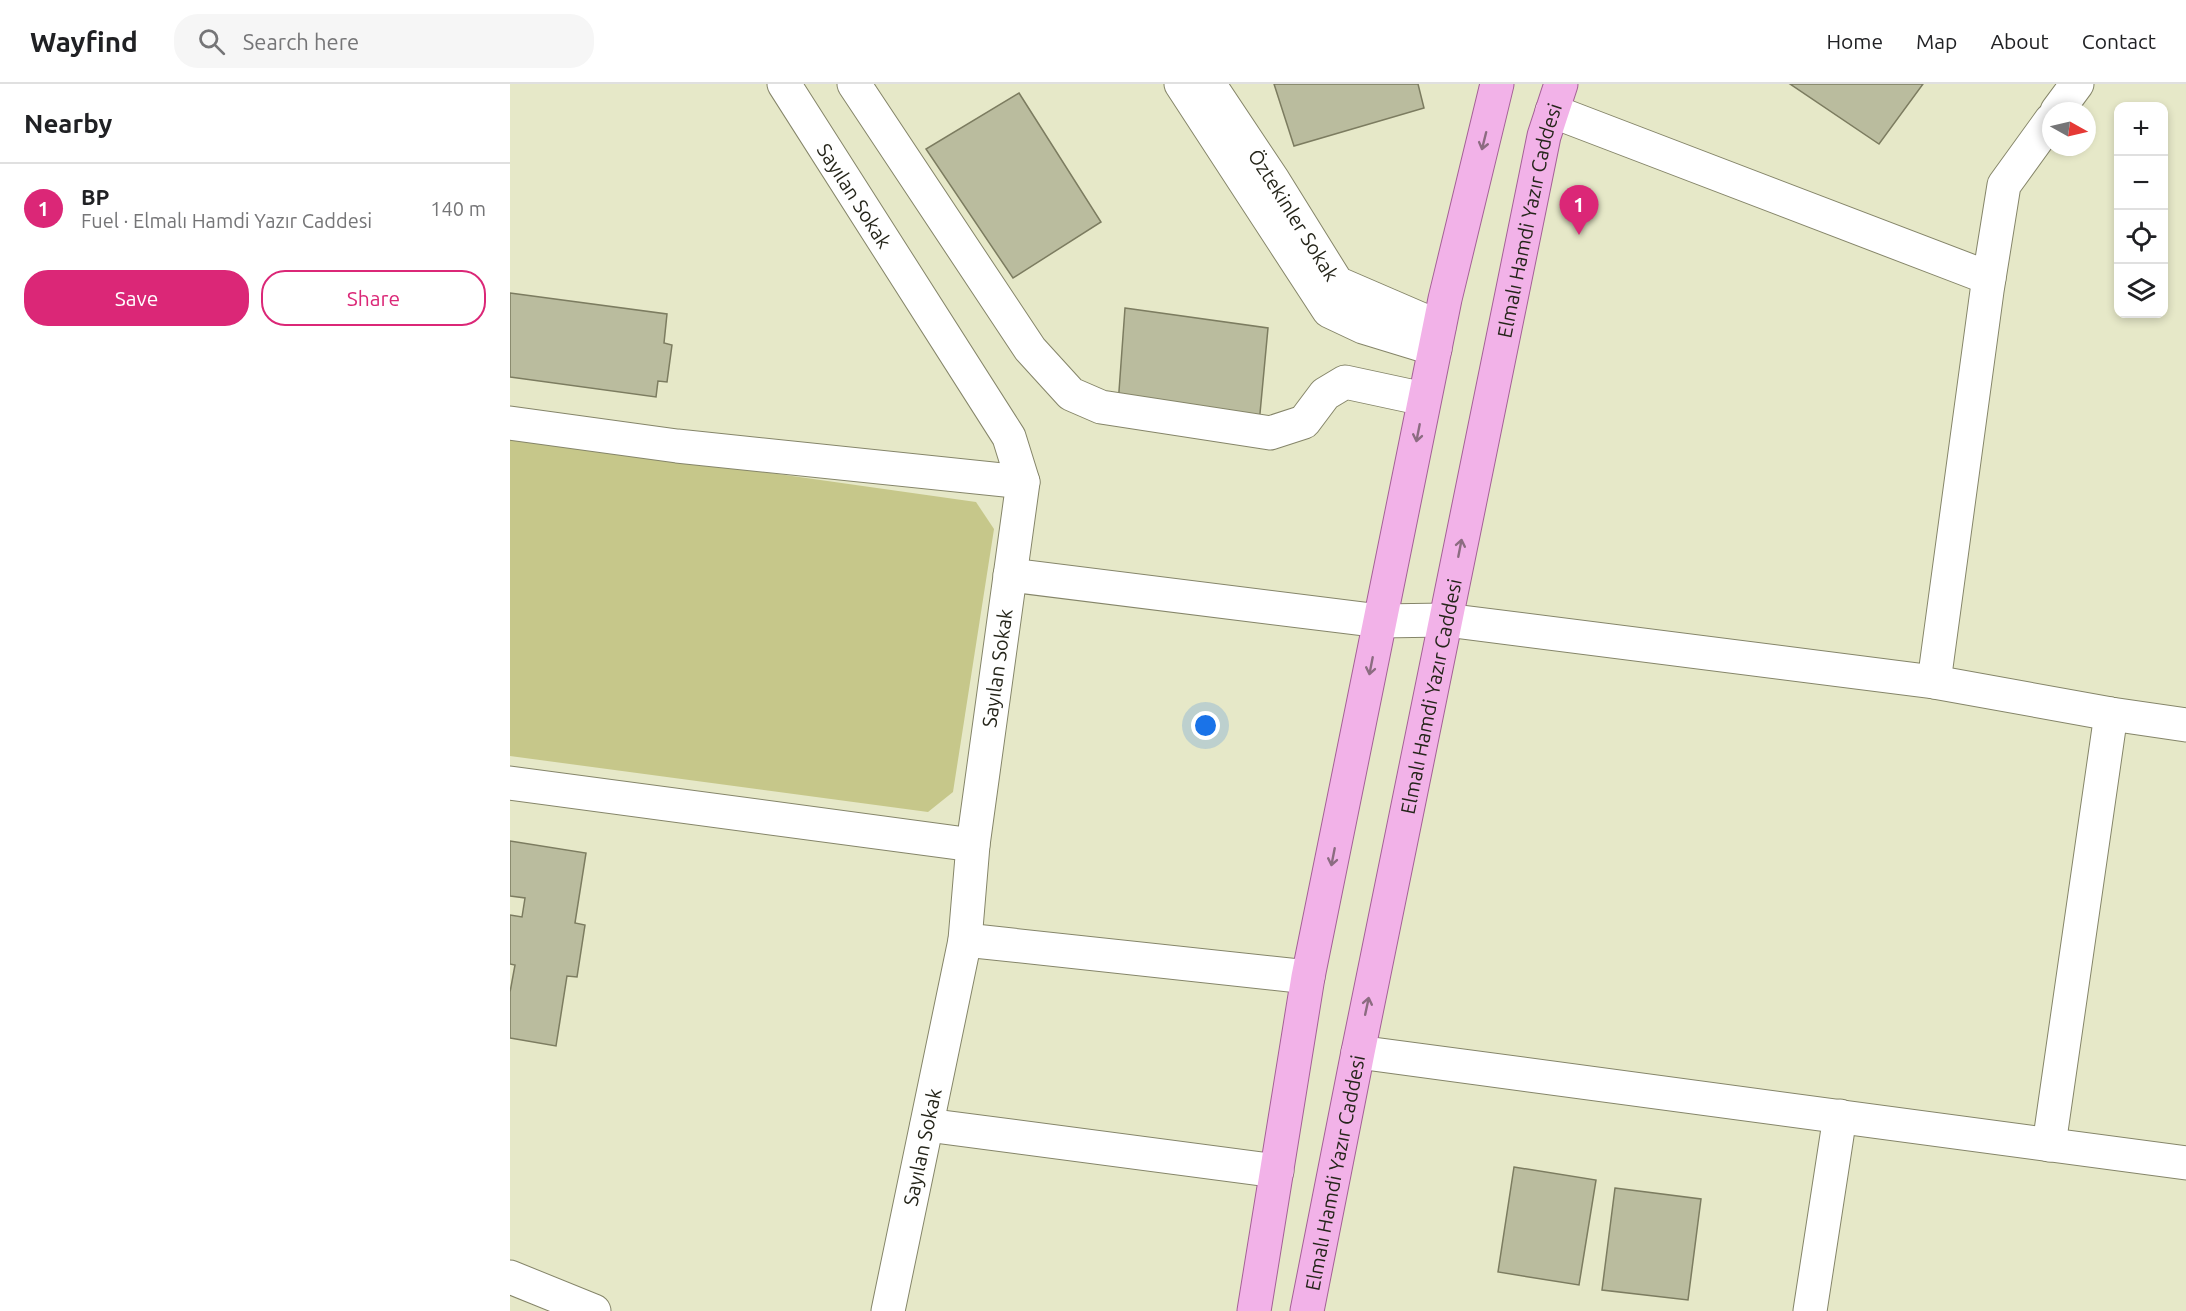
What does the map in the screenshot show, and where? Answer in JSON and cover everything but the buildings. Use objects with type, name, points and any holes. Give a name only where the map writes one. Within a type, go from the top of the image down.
[{"type":"main road","points":[[1254,1311],[1308,977],[1424,399],[1497,84]]},
{"type":"main road","name":"Elmalı Hamdi Yazır Caddesi","points":[[1307,1311],[1544,136],[1556,98]]},
{"type":"street","name":"Sayılan Sokak","points":[[784,84],[1009,437],[1023,482],[973,845],[965,940],[888,1311]]},
{"type":"street","points":[[854,84],[1030,349],[1071,394],[1101,407],[1270,433],[1304,422],[1325,394],[1345,382],[1424,399]]},
{"type":"street","points":[[1181,84],[1329,311],[1363,327],[1437,338]]},
{"type":"street","name":"Öztekinler Sokak","points":[[1209,84],[1273,180],[1336,283],[1437,338]]},
{"type":"street","points":[[1556,98],[1989,278]]},
{"type":"street","points":[[1934,682],[1989,278],[2004,185],[2062,99]]},
{"type":"street","points":[[510,423],[677,446],[1023,482]]},
{"type":"street","points":[[1010,575],[1380,621],[1446,620],[1934,682],[2186,725]]},
{"type":"street","points":[[2049,1145],[2111,714]]},
{"type":"street","points":[[510,783],[973,845]]},
{"type":"street","points":[[965,940],[1308,977]]},
{"type":"street","points":[[1358,1052],[2186,1163]]},
{"type":"street","points":[[1810,1311],[1840,1116]]},
{"type":"street","points":[[927,1125],[1277,1172]]},
{"type":"street","points":[[510,1277],[594,1311]]},
{"type":"green space","points":[[510,436],[976,502],[994,529],[953,792],[928,812],[510,756]]},
{"type":"place","name":"BP","points":[[1579,235]]}]
